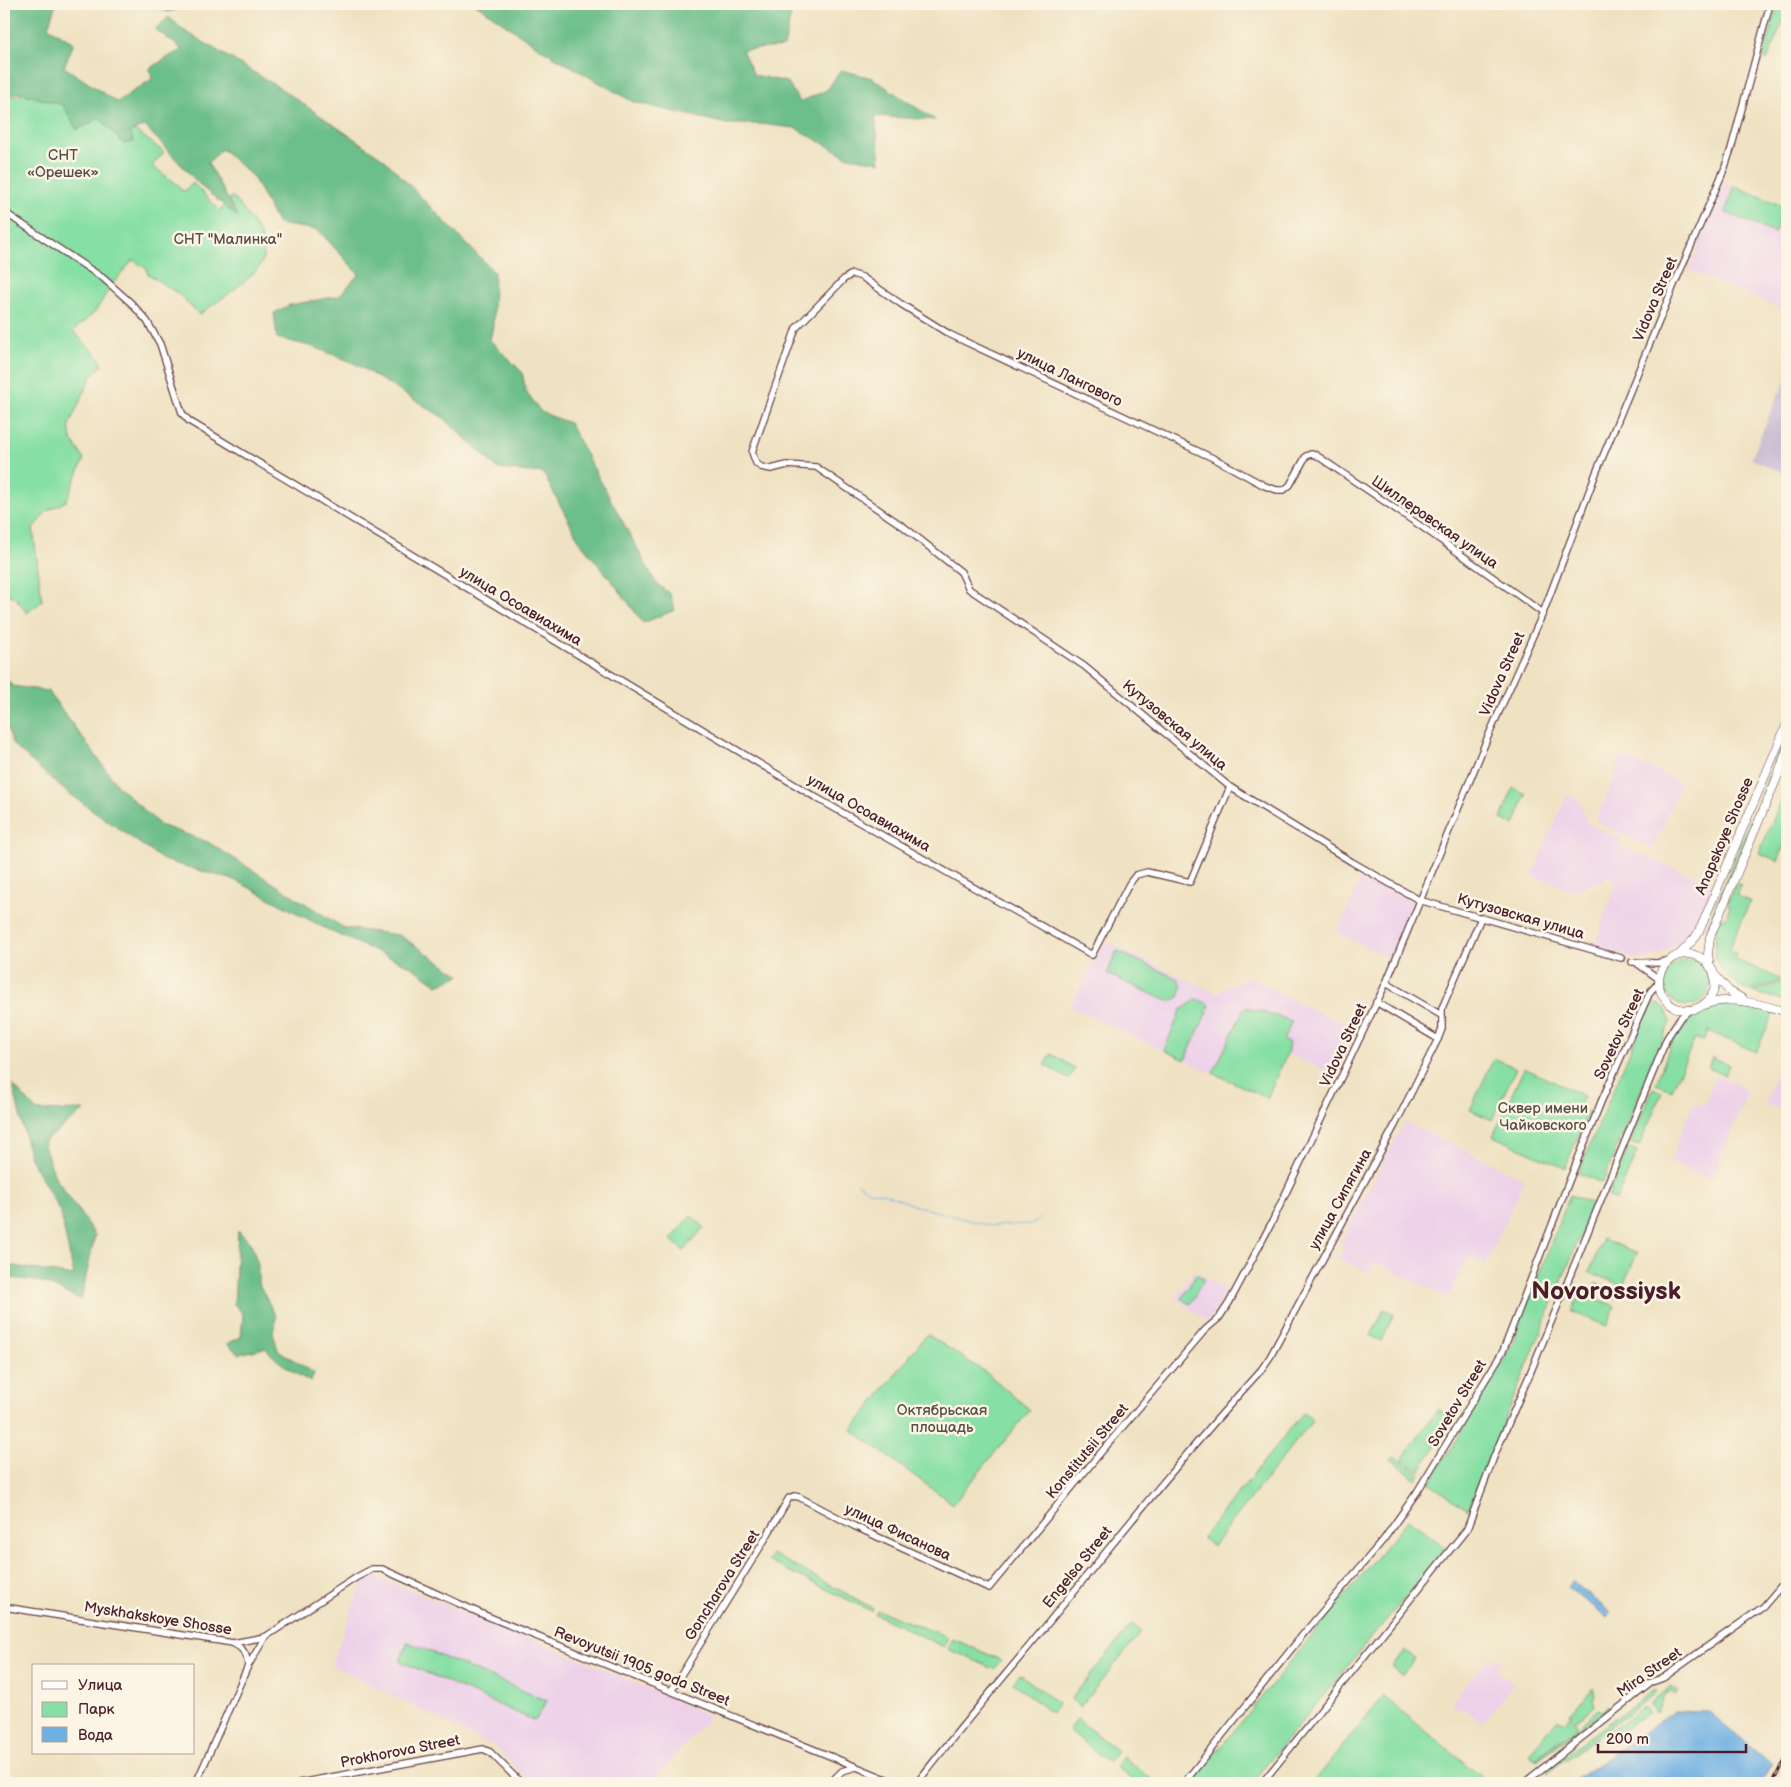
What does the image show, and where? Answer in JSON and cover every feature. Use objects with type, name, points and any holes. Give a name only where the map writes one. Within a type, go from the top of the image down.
[{"type":"highway","name":"Anapskoye Shosse","points":[[1680,955],[1695,938],[1787,724]]},
{"type":"highway","name":"Anapskoye Shosse","points":[[1711,969],[1708,954],[1710,936],[1787,749]]},
{"type":"highway","points":[[1744,1001],[1729,991],[1711,969],[1696,956],[1685,954],[1670,960],[1665,965],[1659,980],[1663,995],[1672,1005],[1684,1010],[1720,1001],[1744,1001],[1787,1012]]},
{"type":"highway","points":[[1695,1008],[1708,999],[1714,989],[1711,969]]},
{"type":"street","name":"Vidova Street","points":[[1205,1330],[1219,1318],[1229,1303],[1276,1214],[1386,983],[1487,739],[1543,613],[1598,466],[1724,170],[1770,4]]},
{"type":"street","name":"улица Осоавиахима","points":[[4,212],[103,278],[132,303],[147,321],[160,344],[182,413],[189,421],[815,797],[1092,955],[1129,884],[1136,876],[1148,872],[1190,882],[1230,787]]},
{"type":"street","name":"Кутузовская улица","points":[[852,274],[844,279],[796,328],[752,452],[760,467],[771,469],[787,465],[816,467],[848,488],[904,527],[961,572],[969,588],[1084,666],[1230,787],[1352,862],[1419,900],[1621,958]]},
{"type":"street","name":"улица Лангового","points":[[852,274],[862,277],[901,304],[957,338],[1217,460],[1264,486],[1284,490],[1290,485],[1303,460],[1311,454]]},
{"type":"street","name":"Шиллеровская улица","points":[[1311,454],[1425,529],[1543,613]]},
{"type":"street","points":[[1376,1002],[1438,1039],[1442,1029],[1442,1008],[1481,918]]},
{"type":"street","points":[[1659,980],[1634,962],[1657,963],[1670,960]]},
{"type":"street","name":"Sovetov Street","points":[[1184,1783],[1304,1633],[1384,1539],[1417,1492],[1502,1351],[1601,1102],[1650,992],[1659,980]]},
{"type":"street","points":[[1386,983],[1441,1015]]},
{"type":"street","points":[[1262,1783],[1467,1529],[1495,1454],[1529,1376],[1667,1038],[1680,1018],[1695,1008]]},
{"type":"street","name":"улица Сипягина","points":[[1261,1370],[1279,1341],[1400,1115],[1438,1039]]},
{"type":"street","name":"Konstitutsii Street","points":[[989,1588],[1205,1330]]},
{"type":"street","name":"Engelsa Street","points":[[917,1783],[955,1733],[1013,1666],[1145,1504],[1261,1370]]},
{"type":"street","name":"улица Фисанова","points":[[796,1496],[847,1523],[989,1588]]},
{"type":"street","name":"Goncharova Street","points":[[671,1691],[789,1498],[796,1496]]},
{"type":"street","name":"Revoyutsii 1905 goda Street","points":[[380,1568],[482,1614],[896,1783]]},
{"type":"street","name":"Myskhakskoye Shosse","points":[[4,1607],[233,1643],[265,1637],[357,1577],[370,1570],[380,1568]]},
{"type":"street","name":"Mira Street","points":[[1524,1783],[1652,1682],[1663,1678],[1762,1607],[1787,1579]]},
{"type":"street","points":[[196,1783],[248,1666],[265,1637]]},
{"type":"street","points":[[233,1643],[246,1654],[248,1666]]},
{"type":"street","name":"Prokhorova Street","points":[[300,1783],[483,1749],[490,1752],[520,1783]]},
{"type":"street","points":[[830,1783],[842,1771],[856,1767]]},
{"type":"street","points":[[200,1774],[200,1783]]},
{"type":"shaded area","points":[[1725,182],[1787,208],[1787,311],[1689,270]]},
{"type":"shaded area","points":[[1787,379],[1787,474],[1751,459]]},
{"type":"shaded area","points":[[1622,756],[1681,782],[1653,849],[1596,821]]},
{"type":"shaded area","points":[[1567,795],[1580,801],[1587,824],[1621,838],[1618,845],[1714,884],[1687,939],[1649,959],[1636,959],[1594,946],[1617,880],[1606,875],[1604,880],[1573,891],[1532,875]]},
{"type":"shaded area","points":[[1363,874],[1412,902],[1389,958],[1337,933]]},
{"type":"shaded area","points":[[1104,941],[1216,993],[1250,976],[1289,999],[1358,1029],[1337,1075],[1287,1054],[1267,1098],[1070,1007]]},
{"type":"shaded area","points":[[1787,1044],[1787,1110],[1764,1105]]},
{"type":"shaded area","points":[[1716,1075],[1748,1091],[1711,1180],[1670,1162],[1692,1105],[1705,1104]]},
{"type":"shaded area","points":[[1405,1122],[1525,1179],[1486,1264],[1469,1256],[1448,1298],[1339,1244]]},
{"type":"shaded area","points":[[1344,1247],[1375,1262],[1369,1273],[1338,1258]]},
{"type":"shaded area","points":[[1194,1271],[1228,1292],[1208,1322],[1176,1298]]},
{"type":"shaded area","points":[[372,1575],[592,1664],[706,1714],[708,1719],[651,1783],[531,1783],[496,1748],[331,1665],[363,1581]]},
{"type":"shaded area","points":[[1495,1656],[1502,1662],[1497,1669],[1514,1683],[1482,1723],[1465,1709],[1462,1712],[1451,1703],[1487,1658],[1491,1661]]},
{"type":"green space","points":[[4,4],[56,4],[48,27],[74,43],[64,67],[117,102],[152,79],[150,68],[182,49],[155,29],[169,17],[183,30],[280,88],[385,160],[494,272],[493,325],[490,340],[522,372],[526,391],[541,412],[569,423],[656,583],[670,594],[675,610],[643,623],[580,542],[543,473],[498,469],[444,418],[354,363],[314,347],[277,338],[274,313],[290,305],[339,296],[359,274],[318,230],[278,224],[253,177],[222,149],[208,163],[238,217],[202,187],[145,126],[130,132],[134,142],[123,144],[100,118],[77,130],[63,105],[20,93],[4,95]]},
{"type":"green space","points":[[149,4],[183,4],[184,7],[168,12]]},
{"type":"green space","points":[[476,4],[793,4],[784,47],[742,50],[754,75],[787,82],[800,102],[827,90],[841,70],[872,78],[935,120],[875,116],[880,162],[848,157],[795,128],[760,124],[727,124],[633,102],[541,49]]},
{"type":"green space","points":[[1778,4],[1787,4],[1787,11],[1767,60],[1763,58]]},
{"type":"green space","points":[[42,69],[128,125],[164,152],[152,166],[177,184],[181,190],[184,191],[193,183],[220,211],[232,196],[258,232],[264,252],[261,264],[254,273],[199,315],[180,295],[148,274],[147,269],[133,260],[111,286],[95,312],[73,331],[100,358],[102,366],[92,375],[69,425],[71,439],[84,459],[66,501],[47,511],[33,528],[42,601],[27,613],[15,597],[4,593],[4,95],[18,97]]},
{"type":"green space","points":[[1735,186],[1785,207],[1774,233],[1725,212]]},
{"type":"green space","points":[[4,674],[12,686],[48,691],[118,786],[160,825],[208,842],[344,928],[399,935],[460,975],[438,985],[410,966],[332,932],[237,881],[163,860],[63,789],[13,745],[4,721]]},
{"type":"green space","points":[[1787,729],[1787,744],[1706,929]]},
{"type":"green space","points":[[1513,788],[1526,794],[1514,825],[1501,819]]},
{"type":"green space","points":[[1782,799],[1787,802],[1787,837],[1778,861],[1759,853]]},
{"type":"green space","points":[[1736,883],[1741,885],[1737,896],[1750,901],[1729,950],[1736,953],[1734,959],[1780,979],[1780,981],[1749,991],[1728,977],[1717,962],[1715,952],[1716,931],[1720,918],[1725,919],[1730,906],[1727,904]]},
{"type":"green space","points":[[1117,951],[1178,979],[1182,987],[1179,997],[1171,1001],[1165,1000],[1107,974]]},
{"type":"green space","points":[[1682,960],[1692,960],[1706,970],[1710,983],[1706,996],[1700,1002],[1692,1006],[1682,1006],[1668,996],[1664,988],[1664,978],[1674,964]]},
{"type":"green space","points":[[1787,972],[1787,1001],[1752,992],[1783,982]]},
{"type":"green space","points":[[1197,999],[1210,1005],[1185,1060],[1164,1050],[1181,1010]]},
{"type":"green space","points":[[1657,1004],[1666,1009],[1670,1022],[1602,1183],[1578,1173],[1648,1009]]},
{"type":"green space","points":[[1733,1004],[1748,1005],[1774,1012],[1756,1052],[1708,1031],[1703,1041],[1695,1038],[1672,1090],[1656,1084],[1668,1052],[1685,1023],[1693,1015],[1703,1010]]},
{"type":"green space","points":[[1245,1007],[1292,1021],[1283,1040],[1289,1043],[1287,1054],[1267,1098],[1213,1073]]},
{"type":"green space","points":[[1051,1054],[1075,1068],[1068,1079],[1045,1065]]},
{"type":"green space","points":[[1712,1057],[1729,1065],[1725,1075],[1708,1068]]},
{"type":"green space","points":[[1494,1058],[1516,1068],[1492,1120],[1470,1110]]},
{"type":"green space","name":"Сквер имени Чайковского","points":[[1524,1068],[1584,1096],[1579,1108],[1588,1112],[1565,1168],[1493,1136]]},
{"type":"green space","points":[[13,1085],[37,1111],[85,1110],[43,1142],[55,1177],[95,1235],[81,1300],[42,1282],[4,1277],[4,1262],[8,1265],[74,1276],[60,1211],[30,1158]]},
{"type":"green space","points":[[1653,1088],[1662,1092],[1639,1146],[1630,1143]]},
{"type":"green space","points":[[1628,1148],[1637,1152],[1616,1200],[1608,1196]]},
{"type":"green space","points":[[1570,1195],[1593,1204],[1468,1510],[1430,1483],[1508,1353]]},
{"type":"green space","points":[[691,1216],[704,1227],[684,1251],[671,1240]]},
{"type":"green space","points":[[238,1230],[251,1244],[258,1264],[258,1282],[276,1317],[273,1333],[278,1350],[314,1373],[311,1382],[286,1367],[265,1348],[239,1354],[227,1344],[241,1337],[243,1314],[234,1304]]},
{"type":"green space","points":[[1603,1239],[1637,1253],[1623,1286],[1589,1272]]},
{"type":"green space","points":[[1196,1274],[1204,1279],[1190,1304],[1182,1299]]},
{"type":"green space","points":[[1597,1283],[1618,1292],[1615,1299],[1594,1290]]},
{"type":"green space","points":[[1580,1292],[1615,1306],[1607,1326],[1572,1312]]},
{"type":"green space","points":[[1384,1309],[1394,1314],[1382,1341],[1371,1336]]},
{"type":"green space","name":"Октябрьская площадь","points":[[927,1334],[988,1374],[1030,1410],[953,1504],[852,1430]]},
{"type":"green space","points":[[1438,1409],[1452,1418],[1420,1471],[1402,1459]]},
{"type":"green space","points":[[1303,1413],[1313,1420],[1213,1546],[1202,1538]]},
{"type":"green space","points":[[1394,1456],[1419,1473],[1415,1479],[1391,1459]]},
{"type":"green space","points":[[1408,1519],[1446,1548],[1251,1783],[1191,1783]]},
{"type":"green space","points":[[772,1554],[873,1608],[871,1611],[768,1561]]},
{"type":"green space","points":[[877,1610],[948,1637],[944,1647],[875,1614]]},
{"type":"green space","points":[[1132,1624],[1141,1632],[1080,1707],[1071,1699]]},
{"type":"green space","points":[[953,1639],[1001,1660],[994,1669],[948,1649]]},
{"type":"green space","points":[[408,1642],[547,1701],[535,1721],[400,1661]]},
{"type":"green space","points":[[1405,1651],[1415,1658],[1402,1675],[1392,1667]]},
{"type":"green space","points":[[1020,1674],[1058,1704],[1051,1713],[1013,1683]]},
{"type":"green space","points":[[1671,1687],[1678,1692],[1675,1695],[1671,1692],[1664,1695],[1656,1714],[1649,1704]]},
{"type":"green space","points":[[1593,1688],[1595,1706],[1576,1721],[1570,1715]]},
{"type":"green space","points":[[1654,1690],[1656,1693],[1547,1773],[1545,1769]]},
{"type":"green space","points":[[1383,1696],[1489,1783],[1313,1783]]},
{"type":"green space","points":[[1608,1706],[1610,1708],[1536,1759],[1578,1728],[1598,1709],[1601,1711]]},
{"type":"green space","points":[[1644,1707],[1648,1713],[1607,1741],[1604,1736]]},
{"type":"green space","points":[[1570,1717],[1578,1726],[1535,1759],[1529,1754],[1558,1719],[1564,1723]]},
{"type":"green space","points":[[1077,1719],[1117,1751],[1108,1762],[1069,1730]]},
{"type":"green space","points":[[1123,1757],[1157,1783],[1136,1783],[1116,1767]]},
{"type":"water","points":[[1572,1581],[1611,1613],[1608,1618],[1567,1587]]},
{"type":"water","points":[[1675,1711],[1709,1712],[1772,1764],[1762,1783],[1571,1783]]},
{"type":"waterway","points":[[858,1183],[868,1191],[886,1194],[916,1206],[990,1226],[1031,1224],[1039,1219]]},
{"type":"tunnel","points":[[1621,958],[1632,962]]},
{"type":"railway","points":[[1773,1783],[1787,1753]]},
{"type":"district","name":"Novorossiysk","points":[[1606,1290]]},
{"type":"park label","name":"СНТ «Орешек»","points":[[63,164]]},
{"type":"park label","name":"СНТ \"Малинка\"","points":[[228,239]]}]
